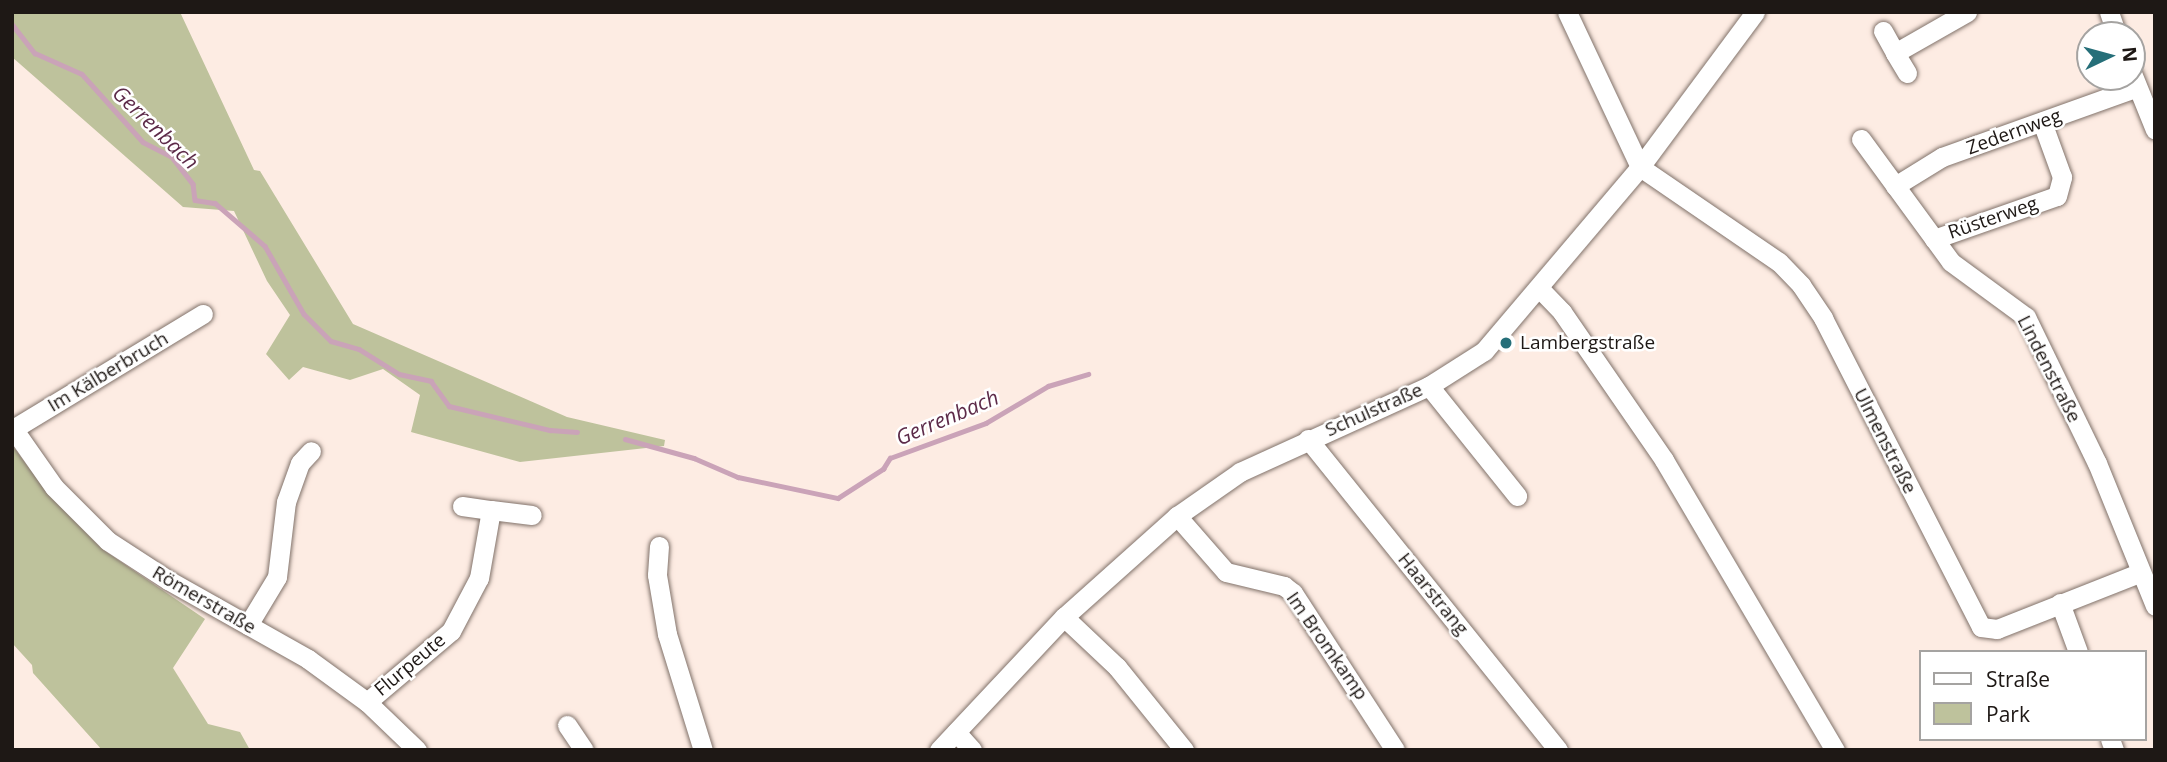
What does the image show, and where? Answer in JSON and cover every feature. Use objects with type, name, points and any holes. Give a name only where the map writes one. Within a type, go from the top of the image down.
[{"type":"street","points":[[1567,12],[1640,166]]},
{"type":"street","name":"Schulstraße","points":[[939,750],[1064,617],[1177,516],[1240,472],[1429,386],[1471,363],[1540,289],[1640,166],[1755,12]]},
{"type":"street","points":[[1895,53],[1967,12]]},
{"type":"street","points":[[1883,31],[1907,73]]},
{"type":"street","name":"Zedernweg","points":[[1895,186],[1942,157],[2042,122],[2111,91]]},
{"type":"street","points":[[2139,91],[2155,130]]},
{"type":"street","name":"Rüsterweg","points":[[1934,239],[2057,196],[2062,177],[2042,122]]},
{"type":"street","name":"Lindenstraße","points":[[1860,139],[1934,239],[1966,276],[2015,306],[2026,317],[2097,463],[2139,573],[2155,606]]},
{"type":"street","name":"Ulmenstraße","points":[[1640,166],[1779,262],[1801,285],[1823,318],[1981,627],[1997,629],[2139,573]]},
{"type":"street","points":[[1540,289],[1562,312],[1664,460],[1835,750]]},
{"type":"street","name":"Im Kälberbruch","points":[[13,428],[203,314]]},
{"type":"street","points":[[1429,386],[1517,496]]},
{"type":"street","name":"Römerstraße","points":[[13,428],[54,487],[108,541],[309,659],[367,702],[417,750]]},
{"type":"street","name":"Haarstrang","points":[[1308,439],[1558,750]]},
{"type":"street","points":[[248,625],[277,577],[286,502],[296,471],[311,451]]},
{"type":"street","points":[[462,506],[532,515]]},
{"type":"street","name":"Flurpeute","points":[[367,702],[451,631],[479,578],[491,510]]},
{"type":"street","name":"Im Bromkamp","points":[[1177,516],[1226,572],[1284,586],[1293,593],[1395,750]]},
{"type":"street","points":[[659,546],[657,575],[667,634],[703,750]]},
{"type":"street","points":[[2060,603],[2077,650]]},
{"type":"street","points":[[1064,617],[1117,667],[1184,750]]},
{"type":"street","points":[[567,725],[584,750]]},
{"type":"street","points":[[956,732],[972,750]]},
{"type":"green space","points":[[12,12],[180,12],[254,170],[260,171],[353,324],[567,417],[665,440],[664,446],[520,462],[411,432],[420,395],[383,369],[350,380],[303,367],[289,380],[266,354],[290,315],[267,281],[234,211],[183,207],[12,57]]},
{"type":"green space","points":[[12,445],[49,495],[102,549],[205,619],[173,668],[208,724],[240,732],[250,750],[102,750],[33,673],[32,665],[12,643]]},
{"type":"waterway","name":"Gerrenbach","points":[[12,24],[35,53],[82,74],[143,142],[172,157],[193,184],[195,200],[215,203],[265,246],[304,314],[331,341],[359,349],[399,374],[431,381],[449,406],[550,430],[577,432]]},
{"type":"waterway","name":"Gerrenbach","points":[[625,439],[694,458],[738,477],[838,498],[883,469],[890,458],[986,423],[1048,386],[1088,374]]},
{"type":"place","name":"Lambergstraße","points":[[1506,343]]}]
